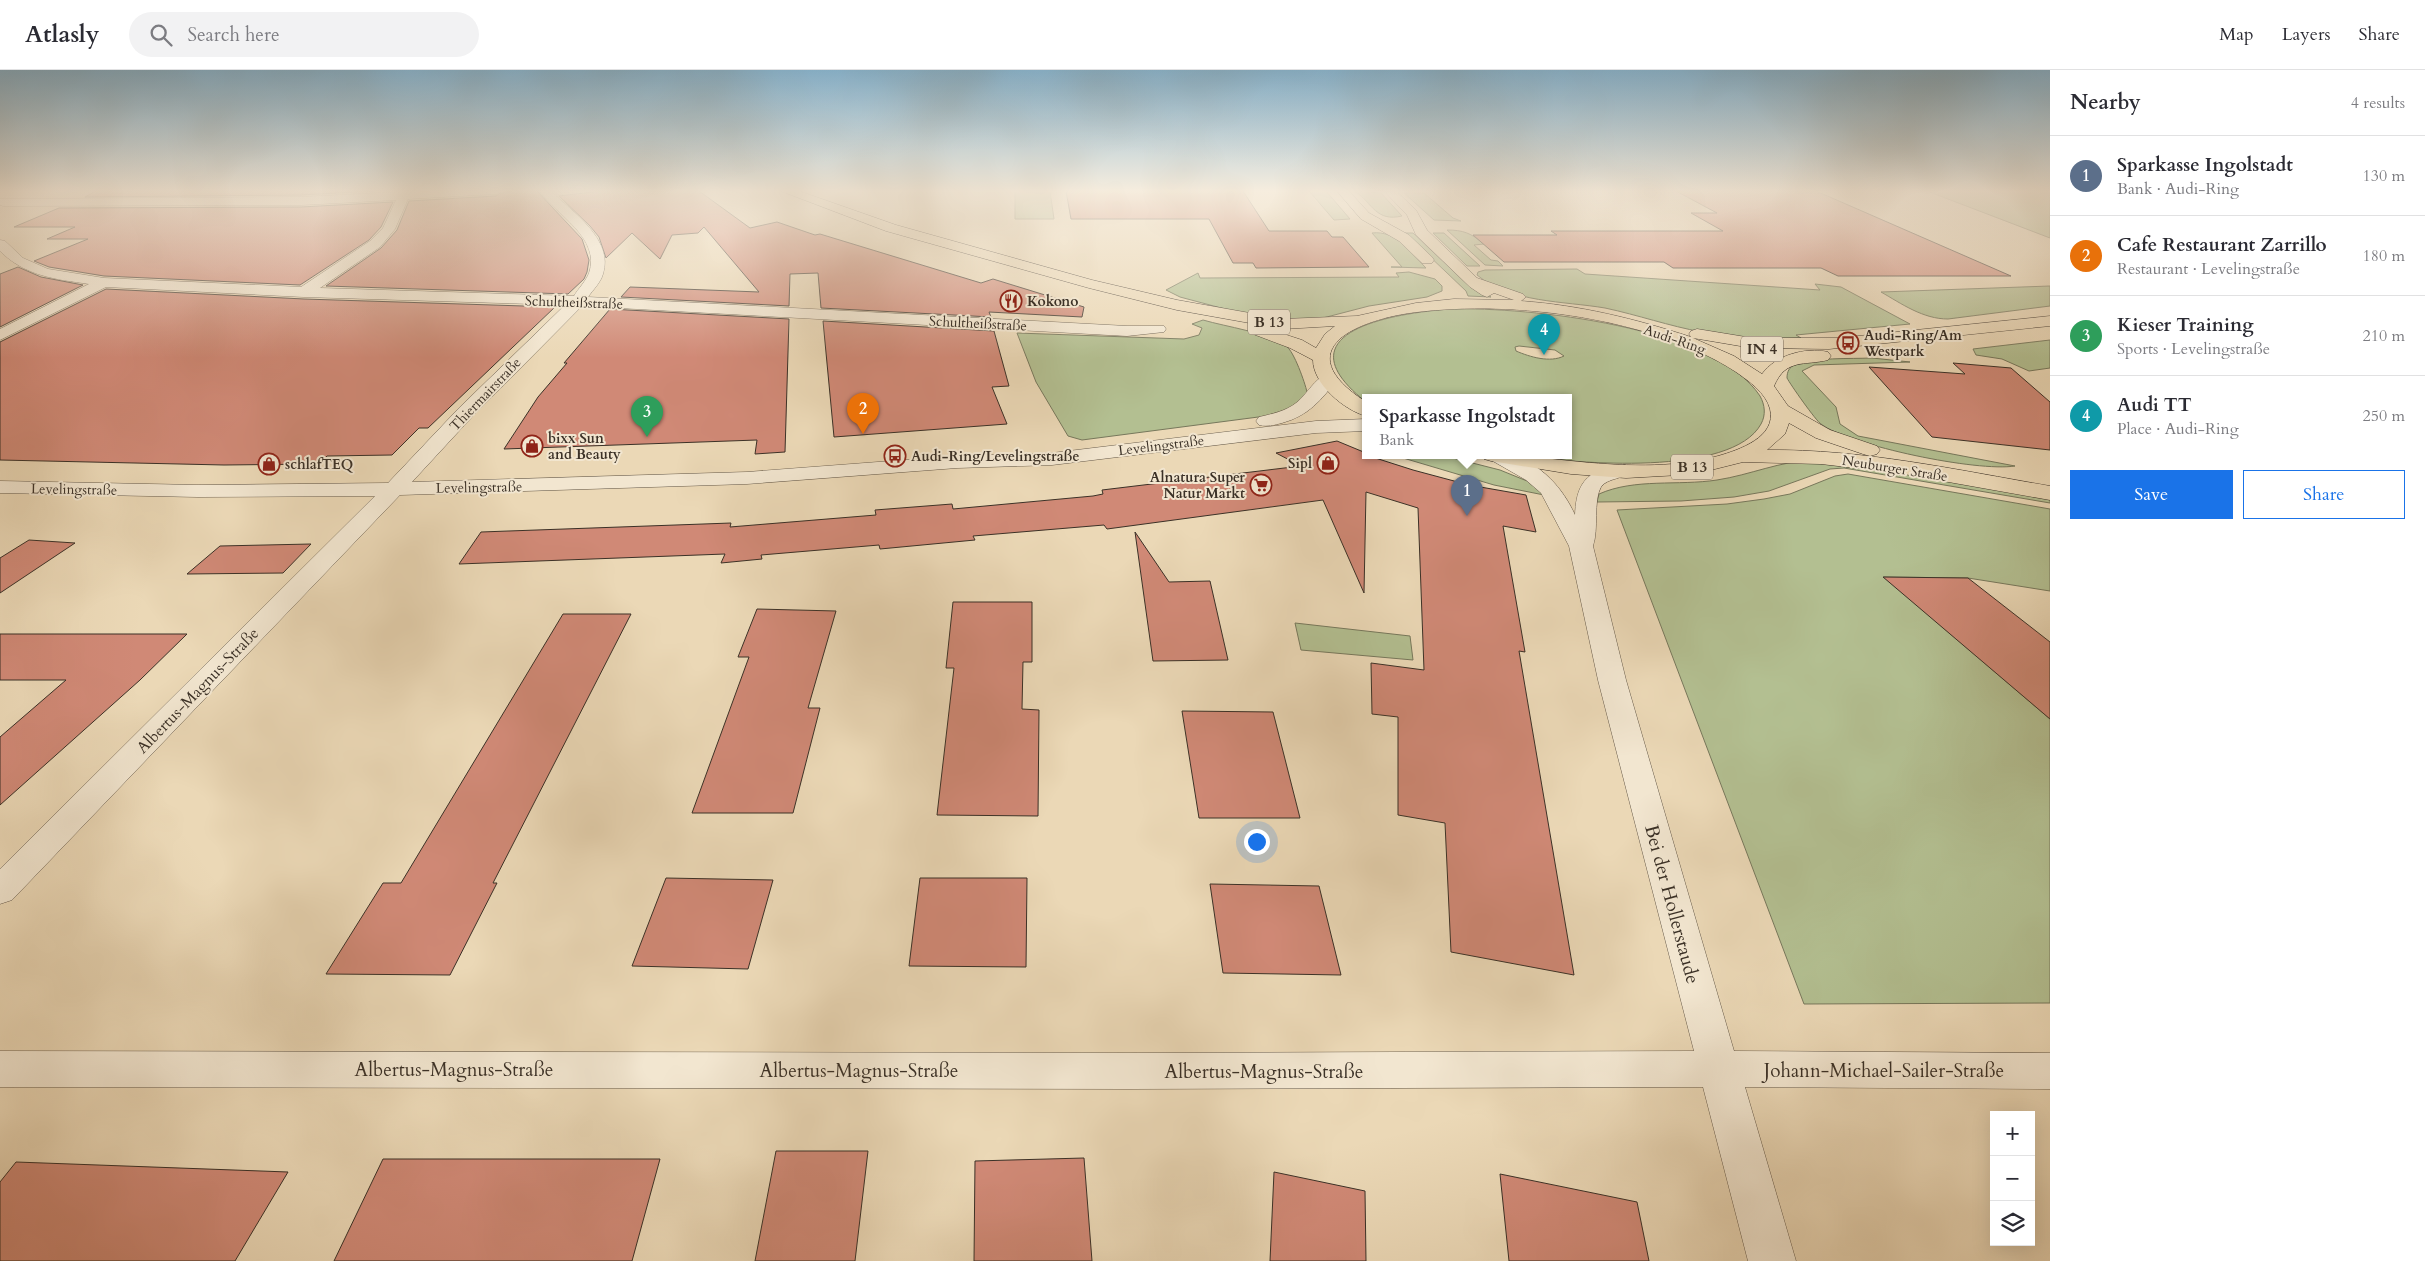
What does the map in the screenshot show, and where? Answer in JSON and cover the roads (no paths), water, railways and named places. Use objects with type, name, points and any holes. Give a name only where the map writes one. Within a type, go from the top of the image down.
[{"type":"main road","name":"B 13","points":[[952,247],[1089,284],[1177,305],[1283,324],[1362,319]]},
{"type":"main road","points":[[1413,247],[1436,270]]},
{"type":"main road","points":[[1436,247],[1473,281],[1489,293],[1551,310]]},
{"type":"main road","points":[[1473,281],[1517,297],[1622,314],[1724,340],[1759,343],[1848,343]]},
{"type":"main road","points":[[1427,306],[1449,298],[1454,289]]},
{"type":"main road","name":"Audi-Ring","points":[[1320,357],[1330,338],[1343,328],[1362,319],[1400,310],[1427,306],[1479,304],[1551,310],[1615,321],[1677,338],[1735,364],[1765,386],[1772,394],[1780,410]]},
{"type":"main road","name":"B 13","points":[[1177,305],[1197,314],[1285,339],[1320,357]]},
{"type":"main road","name":"IN 4","points":[[1677,338],[1711,346],[1750,349],[1924,336],[2050,321]]},
{"type":"main road","name":"IN 4","points":[[1765,386],[1774,367],[1799,358],[2050,335]]},
{"type":"main road","points":[[1320,357],[1328,379],[1342,394],[1362,407]]},
{"type":"main road","name":"B 13","points":[[1514,459],[1572,468],[1621,470],[1688,467],[1738,456],[1763,446],[1777,432],[1781,417],[1780,410]]},
{"type":"main road","name":"Neuburger Straße","points":[[1780,410],[1823,434],[1860,448],[2050,484]]},
{"type":"main road","name":"Neuburger Straße","points":[[1738,456],[1782,454],[1828,457],[2050,493]]},
{"type":"street","name":"Schultheißstraße","points":[[3,247],[18,261],[45,273],[104,282],[304,292],[578,301],[1127,331],[1158,329]]},
{"type":"street","points":[[304,292],[371,247]]},
{"type":"street","name":"Thiermairstraße","points":[[394,489],[465,413],[578,301],[596,274],[598,256],[594,247]]},
{"type":"street","points":[[0,336],[104,282]]},
{"type":"street","name":"Levelingstraße","points":[[957,462],[1045,448],[1262,422],[1294,414],[1309,404],[1328,379]]},
{"type":"street","name":"Levelingstraße","points":[[0,487],[198,491],[394,489],[737,478],[957,462],[1052,459],[1316,427],[1362,425]]},
{"type":"street","name":"Bei der Hollerstaude","points":[[1501,459],[1536,478],[1550,490],[1559,504],[1568,529],[1581,546],[1612,680],[1772,1261]]},
{"type":"street","name":"Bei der Hollerstaude","points":[[1581,546],[1585,538],[1590,489],[1595,481],[1621,470]]},
{"type":"street","name":"Albertus-Magnus-Straße","points":[[0,891],[394,489]]},
{"type":"street","name":"Albertus-Magnus-Straße","points":[[0,1069],[1110,1072],[1718,1069]]},
{"type":"street","name":"Johann-Michael-Sailer-Straße","points":[[1718,1069],[2050,1071]]},
{"type":"place","name":"Kokono","points":[[1011,301]]},
{"type":"place","name":"Audi-Ring/Am Westpark","points":[[1848,343]]},
{"type":"place","name":"Audi TT","points":[[1544,355]]},
{"type":"place","name":"Cafe Restaurant Zarrillo","points":[[863,434]]},
{"type":"place","name":"Kieser Training","points":[[647,437]]},
{"type":"place","name":"bixx Sun and Beauty","points":[[532,446]]},
{"type":"place","name":"Audi-Ring/Levelingstraße","points":[[895,456]]},
{"type":"place","name":"Sipl","points":[[1328,463]]},
{"type":"place","name":"schlafTEQ","points":[[269,464]]},
{"type":"place","name":"Alnatura Super Natur Markt","points":[[1261,485]]},
{"type":"place","name":"Sparkasse Ingolstadt","points":[[1467,516]]}]
